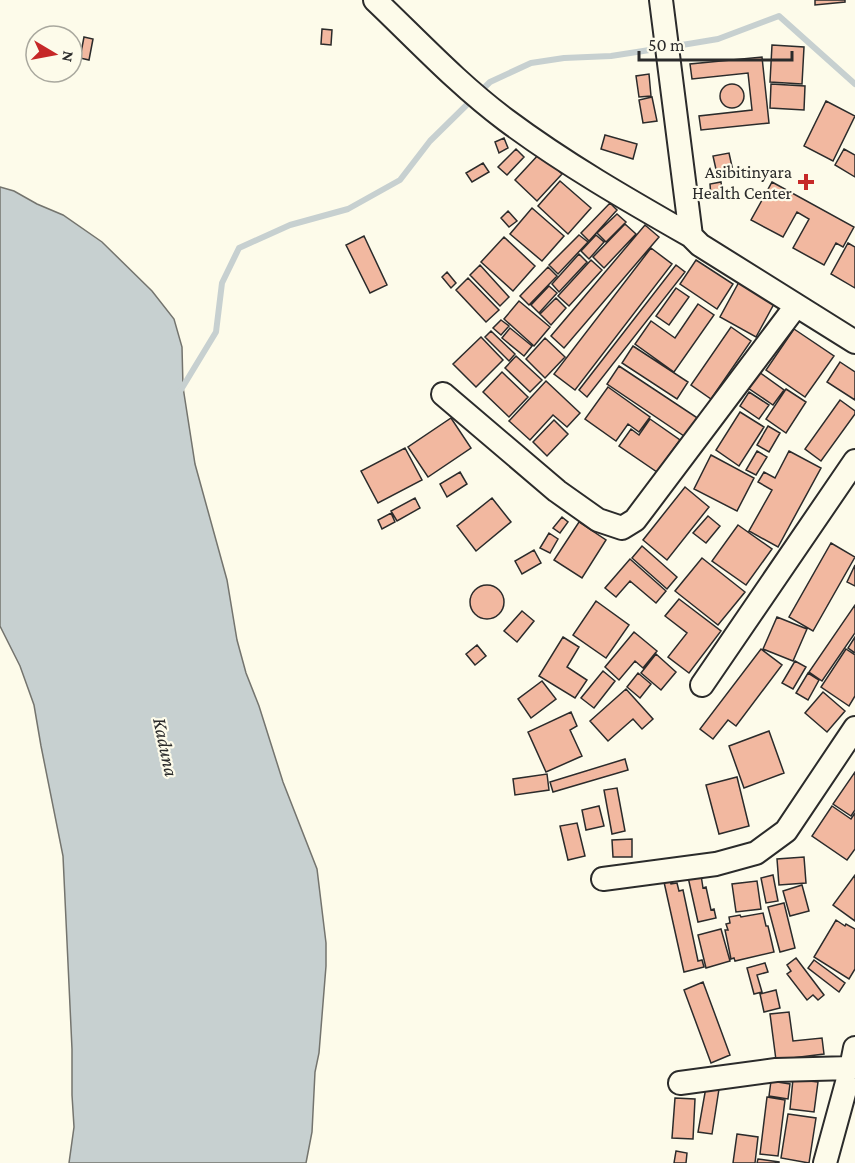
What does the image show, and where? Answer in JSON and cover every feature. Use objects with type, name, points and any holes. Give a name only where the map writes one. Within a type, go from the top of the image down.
[{"type":"street","points":[[375,0],[459,81],[506,120],[594,180],[692,236],[700,245],[855,342]]},
{"type":"street","points":[[662,7],[692,236]]},
{"type":"street","points":[[443,394],[557,491],[598,520],[622,528],[635,520],[796,306]]},
{"type":"street","points":[[702,685],[855,460]]},
{"type":"street","points":[[603,879],[716,864],[756,854],[786,831],[855,728]]},
{"type":"street","points":[[680,1083],[776,1070],[854,1063],[825,1163]]},
{"type":"water","name":"Kaduna","points":[[0,187],[14,191],[63,215],[102,242],[152,291],[174,319],[182,347],[183,387],[195,464],[227,580],[237,640],[283,782],[317,869],[326,943],[326,966],[319,1053],[315,1072],[312,1132],[306,1163],[69,1163],[74,1127],[63,856],[34,705],[20,666],[0,626]]},
{"type":"building","points":[[815,0],[845,0],[845,2],[815,5]]},
{"type":"building","points":[[322,29],[332,30],[331,45],[321,44]]},
{"type":"building","points":[[84,37],[93,39],[89,60],[84,59]]},
{"type":"building","points":[[772,45],[804,47],[802,84],[770,82]]},
{"type":"building","points":[[762,57],[769,123],[701,130],[699,116],[752,110],[748,73],[692,79],[690,64]]},
{"type":"building","points":[[649,74],[651,96],[639,97],[636,76]]},
{"type":"building","points":[[732,84],[741,87],[744,96],[741,105],[732,108],[723,105],[720,96],[723,87]]},
{"type":"building","points":[[771,84],[805,86],[804,110],[770,108]]},
{"type":"building","points":[[652,97],[657,121],[643,123],[639,100]]},
{"type":"building","points":[[826,101],[855,116],[833,161],[804,146]]},
{"type":"building","points":[[605,135],[637,144],[633,159],[601,149]]},
{"type":"building","points":[[504,138],[508,148],[499,153],[495,142]]},
{"type":"building","points":[[516,149],[524,157],[507,175],[498,167]]},
{"type":"building","points":[[844,149],[855,155],[855,177],[835,165]]},
{"type":"building","points":[[540,153],[562,174],[537,201],[515,180]]},
{"type":"building","points":[[729,153],[733,171],[717,174],[713,156]]},
{"type":"building","points":[[483,163],[489,172],[472,182],[466,173]]},
{"type":"building","points":[[560,181],[591,208],[568,234],[538,206]]},
{"type":"building","points":[[721,182],[723,196],[711,197],[710,184]]},
{"type":"building","points":[[772,182],[854,227],[843,247],[836,243],[824,265],[793,248],[809,219],[797,212],[783,237],[751,220]]},
{"type":"building","points":[[610,203],[617,210],[589,241],[581,233]]},
{"type":"building","points":[[532,208],[564,236],[542,261],[510,234]]},
{"type":"building","points":[[508,211],[517,221],[509,227],[501,218]]},
{"type":"building","points":[[617,214],[626,222],[606,242],[597,233]]},
{"type":"building","points":[[625,224],[636,234],[604,268],[593,257]]},
{"type":"building","points":[[645,225],[659,237],[564,348],[551,336]]},
{"type":"building","points":[[579,235],[588,242],[558,274],[549,265]]},
{"type":"building","points":[[596,235],[604,242],[589,259],[581,251]]},
{"type":"building","points":[[364,236],[387,285],[370,293],[346,245]]},
{"type":"building","points":[[504,237],[535,266],[513,291],[481,262]]},
{"type":"building","points":[[848,243],[855,247],[855,288],[831,274]]},
{"type":"building","points":[[651,248],[672,264],[575,390],[554,374]]},
{"type":"building","points":[[579,254],[587,262],[559,292],[552,284]]},
{"type":"building","points":[[591,260],[602,270],[569,306],[558,296]]},
{"type":"building","points":[[696,260],[733,284],[717,309],[680,284]]},
{"type":"building","points":[[480,265],[509,297],[500,306],[470,275]]},
{"type":"building","points":[[676,265],[685,272],[587,397],[579,390]]},
{"type":"building","points":[[548,267],[557,276],[529,305],[520,296]]},
{"type":"building","points":[[447,272],[456,283],[451,288],[442,277]]},
{"type":"building","points":[[468,278],[499,310],[486,322],[456,290]]},
{"type":"building","points":[[739,282],[775,302],[756,337],[720,317]]},
{"type":"building","points":[[549,286],[557,293],[539,313],[531,305]]},
{"type":"building","points":[[676,288],[689,297],[669,325],[656,316]]},
{"type":"building","points":[[556,298],[566,308],[551,325],[540,314]]},
{"type":"building","points":[[519,301],[550,327],[534,346],[504,319]]},
{"type":"building","points":[[698,304],[714,315],[674,372],[635,344],[651,321],[675,338]]},
{"type":"building","points":[[501,320],[509,326],[501,335],[493,328]]},
{"type":"building","points":[[731,327],[751,341],[711,399],[691,385]]},
{"type":"building","points":[[510,328],[532,346],[524,356],[502,338]]},
{"type":"building","points":[[794,329],[834,356],[805,397],[766,370]]},
{"type":"building","points":[[491,331],[515,354],[509,361],[485,337]]},
{"type":"building","points":[[481,337],[503,360],[476,387],[453,364]]},
{"type":"building","points":[[545,338],[565,357],[545,378],[526,359]]},
{"type":"building","points":[[633,346],[688,382],[677,399],[622,363]]},
{"type":"building","points":[[516,356],[542,380],[530,392],[505,368]]},
{"type":"building","points":[[840,362],[855,372],[855,400],[827,382]]},
{"type":"building","points":[[619,366],[699,419],[687,438],[607,384]]},
{"type":"building","points":[[502,372],[528,397],[509,417],[483,392]]},
{"type":"building","points":[[759,372],[784,390],[773,405],[748,388]]},
{"type":"building","points":[[546,381],[580,413],[567,427],[553,415],[530,440],[509,421]]},
{"type":"building","points":[[608,387],[650,417],[639,432],[628,424],[616,441],[585,419]]},
{"type":"building","points":[[786,389],[806,402],[786,433],[766,419]]},
{"type":"building","points":[[749,392],[769,405],[759,419],[740,406]]},
{"type":"building","points":[[840,400],[855,411],[855,414],[821,461],[805,449]]},
{"type":"building","points":[[740,412],[764,427],[739,466],[716,450]]},
{"type":"building","points":[[451,418],[471,448],[428,477],[408,447]]},
{"type":"building","points":[[650,419],[680,440],[657,472],[619,446],[631,429],[639,435]]},
{"type":"building","points":[[554,420],[568,434],[547,456],[533,442]]},
{"type":"building","points":[[768,426],[780,433],[769,452],[757,445]]},
{"type":"building","points":[[405,448],[422,480],[378,503],[361,471]]},
{"type":"building","points":[[757,451],[767,457],[756,475],[746,470]]},
{"type":"building","points":[[789,451],[821,468],[778,547],[749,531],[772,490],[758,482],[764,472],[775,478]]},
{"type":"building","points":[[711,455],[754,478],[737,511],[694,489]]},
{"type":"building","points":[[460,472],[467,484],[447,497],[440,484]]},
{"type":"building","points":[[685,487],[709,507],[667,560],[643,540]]},
{"type":"building","points":[[415,498],[420,508],[397,521],[391,511]]},
{"type":"building","points":[[492,498],[511,522],[476,551],[457,526]]},
{"type":"building","points":[[391,513],[395,522],[382,529],[378,520]]},
{"type":"building","points":[[708,516],[720,526],[706,543],[693,533]]},
{"type":"building","points":[[562,517],[568,522],[560,533],[553,528]]},
{"type":"building","points":[[579,522],[606,540],[582,578],[554,560]]},
{"type":"building","points":[[738,525],[772,549],[746,585],[712,561]]},
{"type":"building","points":[[549,533],[558,539],[550,553],[540,548]]},
{"type":"building","points":[[831,543],[855,557],[813,631],[789,617]]},
{"type":"building","points":[[642,546],[677,577],[667,589],[632,558]]},
{"type":"building","points":[[534,550],[541,563],[522,574],[515,561]]},
{"type":"building","points":[[702,558],[745,592],[718,625],[675,591]]},
{"type":"building","points":[[630,559],[666,591],[656,603],[630,581],[616,597],[605,588]]},
{"type":"building","points":[[855,565],[855,586],[847,582]]},
{"type":"building","points":[[487,585],[499,590],[504,602],[499,614],[487,619],[475,614],[470,602],[475,590]]},
{"type":"building","points":[[679,599],[721,631],[689,673],[668,657],[687,633],[665,616]]},
{"type":"building","points":[[596,601],[629,625],[606,658],[573,635]]},
{"type":"building","points":[[855,605],[855,633],[822,681],[809,672]]},
{"type":"building","points":[[522,611],[534,621],[517,642],[504,631]]},
{"type":"building","points":[[777,617],[807,629],[793,661],[763,649]]},
{"type":"building","points":[[634,632],[657,651],[643,668],[635,661],[619,680],[605,667]]},
{"type":"building","points":[[563,637],[579,647],[567,667],[587,680],[575,698],[539,676]]},
{"type":"building","points":[[855,637],[855,653],[848,648]]},
{"type":"building","points":[[477,645],[486,656],[475,665],[466,654]]},
{"type":"building","points":[[761,649],[782,665],[736,726],[728,720],[713,739],[700,729]]},
{"type":"building","points":[[846,649],[855,655],[855,696],[849,706],[821,687]]},
{"type":"building","points":[[656,654],[676,672],[661,690],[641,673]]},
{"type":"building","points":[[795,661],[806,667],[793,689],[782,683]]},
{"type":"building","points":[[603,671],[615,681],[594,708],[581,698]]},
{"type":"building","points":[[638,673],[651,684],[640,698],[627,687]]},
{"type":"building","points":[[808,673],[819,680],[808,700],[796,693]]},
{"type":"building","points":[[542,681],[556,699],[531,718],[518,699]]},
{"type":"building","points":[[626,689],[653,719],[642,729],[633,719],[608,741],[590,721]]},
{"type":"building","points":[[823,692],[845,711],[827,732],[805,713]]},
{"type":"building","points":[[571,712],[577,726],[570,730],[582,756],[546,772],[528,732]]},
{"type":"building","points":[[769,731],[784,773],[744,788],[729,746]]},
{"type":"building","points":[[625,759],[628,770],[553,792],[550,782]]},
{"type":"building","points":[[855,772],[855,810],[851,816],[833,804]]},
{"type":"building","points":[[547,774],[549,790],[515,795],[513,779]]},
{"type":"building","points":[[737,777],[749,826],[719,834],[706,785]]},
{"type":"building","points":[[617,788],[625,831],[612,834],[604,790]]},
{"type":"building","points":[[599,806],[604,826],[586,830],[582,810]]},
{"type":"building","points":[[832,806],[851,819],[855,813],[855,849],[847,860],[812,836]]},
{"type":"building","points":[[577,823],[585,856],[568,860],[560,826]]},
{"type":"building","points":[[632,839],[632,857],[613,857],[612,840]]},
{"type":"building","points":[[804,857],[806,883],[779,885],[777,859]]},
{"type":"building","points":[[701,875],[703,888],[706,887],[711,910],[714,909],[716,918],[698,922],[688,877]]},
{"type":"building","points":[[773,875],[778,901],[766,903],[761,878]]},
{"type":"building","points":[[855,875],[855,921],[833,905]]},
{"type":"building","points":[[670,881],[671,884],[677,883],[679,891],[683,890],[698,961],[702,960],[704,967],[684,972],[664,882]]},
{"type":"building","points":[[757,881],[761,909],[736,912],[732,884]]},
{"type":"building","points":[[802,885],[809,911],[790,916],[783,891]]},
{"type":"building","points":[[784,903],[795,948],[780,952],[768,907]]},
{"type":"building","points":[[763,913],[774,952],[735,961],[734,958],[731,959],[725,930],[728,930],[726,924],[730,923],[729,917]]},
{"type":"building","points":[[836,920],[855,929],[855,969],[849,979],[814,957]]},
{"type":"building","points":[[721,929],[730,961],[706,968],[698,935]]},
{"type":"building","points":[[796,958],[824,995],[818,1000],[813,995],[807,1000],[787,974],[791,971],[787,965]]},
{"type":"building","points":[[814,960],[845,983],[839,992],[808,968]]},
{"type":"building","points":[[765,963],[768,972],[757,975],[762,992],[754,994],[747,968]]},
{"type":"building","points":[[703,982],[730,1055],[711,1063],[684,990]]},
{"type":"building","points":[[776,990],[780,1008],[764,1012],[760,994]]},
{"type":"building","points":[[789,1012],[793,1041],[822,1038],[824,1054],[776,1060],[770,1014]]},
{"type":"building","points":[[793,1079],[818,1082],[814,1112],[790,1109]]},
{"type":"building","points":[[771,1081],[790,1084],[788,1099],[769,1096]]},
{"type":"building","points":[[706,1087],[719,1089],[712,1134],[698,1132]]},
{"type":"building","points":[[767,1097],[785,1100],[778,1156],[760,1154]]},
{"type":"building","points":[[675,1098],[695,1099],[693,1139],[672,1138]]},
{"type":"building","points":[[788,1114],[816,1118],[809,1163],[781,1158]]},
{"type":"building","points":[[737,1134],[758,1137],[755,1163],[733,1163]]},
{"type":"building","points":[[676,1151],[687,1153],[686,1163],[674,1163]]},
{"type":"building","points":[[758,1159],[779,1162],[779,1163],[757,1163]]},
{"type":"waterway","points":[[179,393],[216,332],[222,283],[239,248],[290,225],[348,209],[400,180],[430,141],[490,82],[531,63],[564,58],[611,56],[718,39],[779,16],[855,84]]},
{"type":"place","name":"Asibitinyara Health Center","points":[[806,182]]}]
